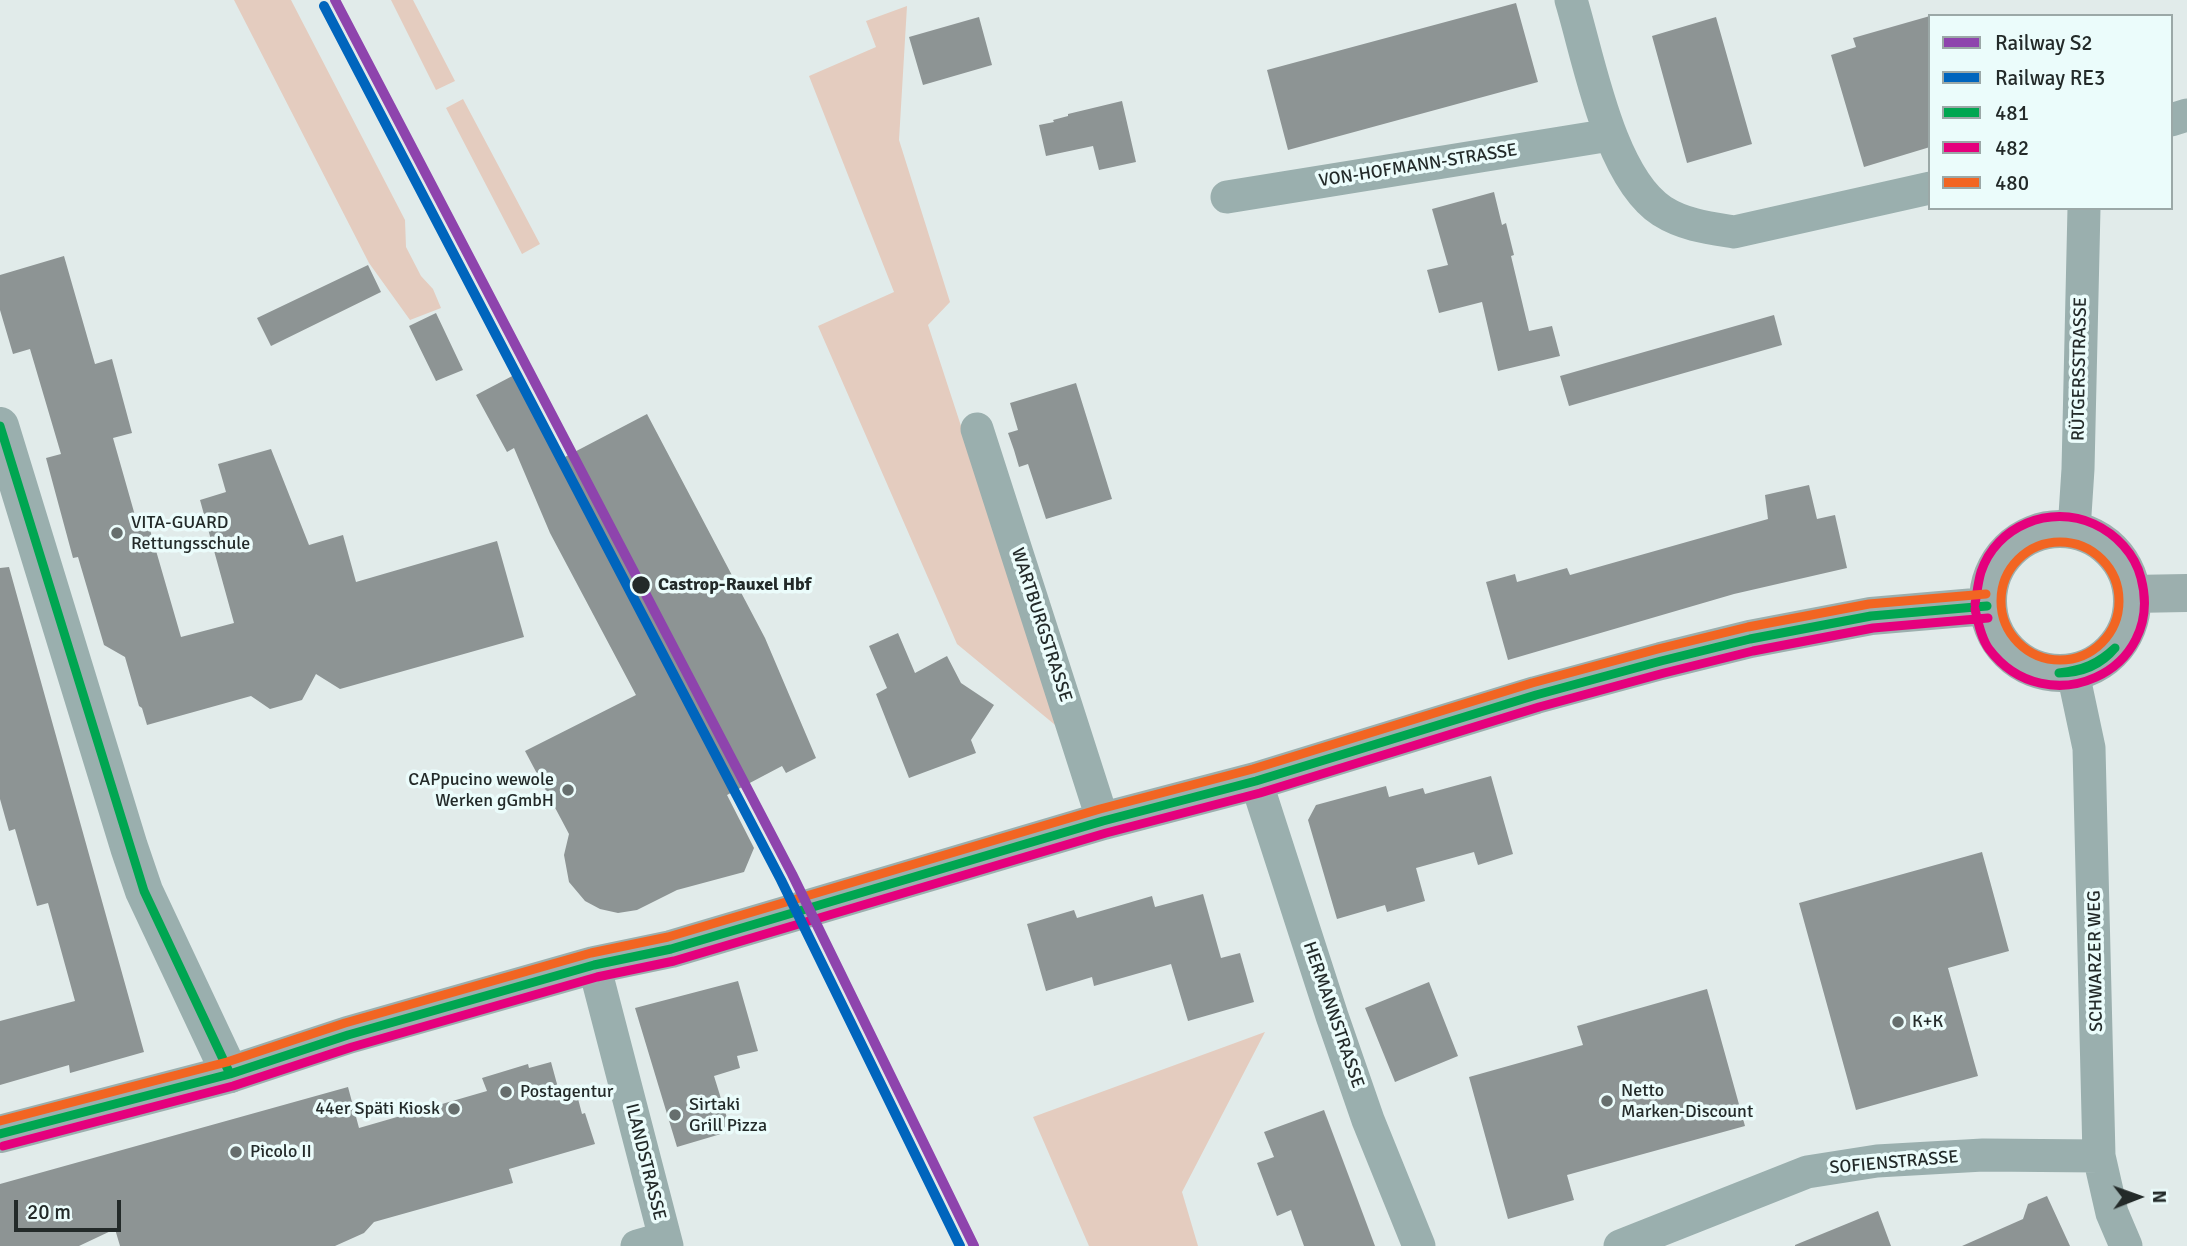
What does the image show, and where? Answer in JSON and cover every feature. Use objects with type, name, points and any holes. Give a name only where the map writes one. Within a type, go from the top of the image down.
[{"type":"main road","points":[[2061,528],[2096,538],[2114,552],[2126,572],[2132,594],[2132,610],[2122,639],[2102,661],[2073,673],[2039,671],[2022,664],[2008,653],[1998,639],[1987,606],[1995,567],[2012,546],[2035,533],[2061,528]]},
{"type":"main road","points":[[2132,594],[2187,593]]},
{"type":"main road","points":[[0,1134],[230,1074],[348,1035],[594,965],[671,949],[1103,821],[1256,780],[1536,695],[1750,639],[1871,616],[1987,606]]},
{"type":"street","points":[[1571,0],[1610,135],[1633,180],[1659,209],[1680,221],[1734,232],[1928,188]]},
{"type":"street","name":"VON-HOFMANN-STRASSE","points":[[1227,197],[1610,135]]},
{"type":"street","name":"RÜTGERSSTRASSE","points":[[2074,530],[2078,469],[2084,210]]},
{"type":"street","name":"WARTBURGSTRASSE","points":[[977,429],[1103,821]]},
{"type":"street","points":[[2,439],[144,891],[230,1074]]},
{"type":"street","name":"SCHWARZER WEG","points":[[2073,673],[2089,748],[2099,1156],[2112,1213],[2126,1246]]},
{"type":"street","name":"HERMANNSTRASSE","points":[[1256,780],[1332,1016],[1364,1107],[1419,1246]]},
{"type":"street","name":"ILANDSTRASSE","points":[[594,965],[656,1243]]},
{"type":"street","name":"SOFIENSTRASSE","points":[[1620,1246],[1807,1172],[1877,1161],[1983,1155],[2099,1156]]},
{"type":"shaded area","points":[[234,0],[291,0],[405,220],[406,247],[421,276],[433,289],[441,308],[410,320],[369,263]]},
{"type":"shaded area","points":[[391,0],[413,0],[455,81],[436,90]]},
{"type":"shaded area","points":[[907,6],[899,140],[950,302],[928,325],[1060,729],[957,644],[818,326],[894,292],[809,76],[876,47],[866,21]]},
{"type":"shaded area","points":[[463,99],[540,244],[522,254],[446,108]]},
{"type":"shaded area","points":[[1265,1032],[1182,1192],[1198,1246],[1089,1246],[1033,1117]]},
{"type":"building","points":[[1516,3],[1538,82],[1288,150],[1267,70]]},
{"type":"building","points":[[979,17],[992,65],[923,85],[909,37]]},
{"type":"building","points":[[1716,17],[1752,144],[1687,163],[1652,36]]},
{"type":"building","points":[[1928,17],[1928,148],[1864,167],[1831,55],[1856,47],[1853,38]]},
{"type":"building","points":[[1122,101],[1136,162],[1099,170],[1093,146],[1046,156],[1039,125],[1054,122],[1053,120],[1068,114]]},
{"type":"building","points":[[1494,192],[1502,225],[1506,223],[1529,331],[1552,326],[1560,356],[1498,371],[1482,302],[1439,313],[1427,270],[1448,265],[1432,209]]},
{"type":"building","points":[[64,256],[95,364],[112,359],[132,433],[113,438],[136,519],[146,516],[181,637],[234,623],[200,500],[226,492],[218,464],[271,449],[309,545],[343,535],[356,582],[497,541],[524,637],[340,689],[316,674],[302,700],[270,709],[251,696],[147,725],[125,657],[104,645],[78,557],[73,558],[46,458],[61,454],[30,349],[13,354],[0,310],[0,275]]},
{"type":"building","points":[[368,265],[381,292],[271,346],[257,318]]},
{"type":"building","points":[[436,313],[463,370],[436,381],[409,326]]},
{"type":"building","points":[[1774,315],[1782,345],[1569,406],[1560,376]]},
{"type":"building","points":[[518,373],[563,458],[647,414],[765,638],[816,758],[786,773],[782,766],[727,795],[754,848],[744,872],[677,890],[637,910],[618,913],[600,909],[585,901],[569,882],[564,855],[569,834],[525,751],[636,695],[550,533],[514,448],[507,452],[476,395]]},
{"type":"building","points":[[1076,383],[1112,499],[1046,519],[1028,464],[1019,467],[1008,433],[1018,430],[1010,403]]},
{"type":"building","points":[[1809,485],[1817,519],[1835,515],[1847,568],[1734,594],[1508,660],[1486,582],[1515,574],[1517,582],[1567,568],[1570,575],[1768,519],[1765,495]]},
{"type":"building","points":[[9,567],[144,1052],[70,1073],[69,1065],[0,1085],[0,1021],[75,1001],[48,903],[37,906],[15,829],[9,831],[0,799],[0,568]]},
{"type":"building","points":[[898,633],[915,673],[947,656],[961,683],[994,705],[971,740],[976,753],[909,778],[876,694],[887,688],[869,646]]},
{"type":"building","points":[[1491,776],[1513,854],[1478,865],[1474,852],[1416,868],[1425,901],[1387,912],[1385,905],[1337,919],[1308,820],[1316,805],[1386,786],[1389,797],[1423,788],[1425,794]]},
{"type":"building","name":"K+K","points":[[1982,852],[2009,951],[1948,968],[1978,1076],[1856,1110],[1799,903]]},
{"type":"building","points":[[1203,894],[1221,958],[1240,953],[1254,1002],[1188,1021],[1171,964],[1094,986],[1092,977],[1046,991],[1027,924],[1074,910],[1077,918],[1152,896],[1155,907]]},
{"type":"building","points":[[738,981],[758,1051],[737,1056],[740,1068],[714,1076],[731,1131],[677,1147],[635,1008]]},
{"type":"building","points":[[1429,982],[1458,1056],[1395,1082],[1365,1008]]},
{"type":"building","name":"Netto Marken-Discount","points":[[1707,989],[1745,1126],[1567,1175],[1574,1200],[1508,1219],[1469,1077],[1583,1045],[1577,1026]]},
{"type":"building","points":[[551,1062],[560,1095],[576,1091],[582,1114],[585,1113],[595,1144],[509,1169],[513,1183],[374,1222],[364,1233],[335,1246],[120,1246],[115,1229],[79,1246],[0,1246],[0,1184],[348,1087],[359,1128],[487,1091],[482,1078],[528,1064],[529,1068]]},
{"type":"building","points":[[1324,1110],[1375,1246],[1304,1246],[1291,1210],[1277,1216],[1257,1163],[1274,1157],[1264,1132]]},
{"type":"building","points":[[2047,1196],[2070,1246],[1962,1246],[2023,1219],[2028,1204]]},
{"type":"building","points":[[1878,1211],[1891,1246],[1795,1246],[1795,1245]]},
{"type":"rail line","name":"S2","points":[[335,0],[792,874],[974,1246]]},
{"type":"rail line","name":"RE3","points":[[324,6],[781,880],[960,1246]]},
{"type":"transit line","name":"481","points":[[0,426],[144,891],[230,1074]]},
{"type":"transit line","name":"482","points":[[1975,604],[1981,572],[1988,556],[1999,542],[2027,523],[2060,517],[2077,518],[2094,524],[2110,533],[2124,546],[2141,578],[2144,611],[2136,639],[2119,662],[2096,677],[2069,685],[2040,683],[2013,672],[1986,645],[1975,609]]},
{"type":"transit line","name":"480","points":[[2060,542],[2083,546],[2102,559],[2115,578],[2119,601],[2115,624],[2102,643],[2083,656],[2060,660],[2037,656],[2018,643],[2005,624],[2001,601],[2005,578],[2018,559],[2037,546],[2060,542]]},
{"type":"transit line","name":"480","points":[[0,1121],[227,1062],[345,1023],[591,953],[668,937],[1100,809],[1253,769],[1532,683],[1658,649],[1748,627],[1869,604],[1986,594]]},
{"type":"transit line","name":"481","points":[[0,1134],[230,1074],[348,1035],[594,965],[671,949],[1103,821],[1256,781],[1536,695],[1661,661],[1750,639],[1871,616],[1987,606]]},
{"type":"transit line","name":"482","points":[[3,1146],[233,1086],[352,1047],[597,977],[674,961],[1106,833],[1260,793],[1539,707],[1664,673],[1753,651],[1873,628],[1988,618]]},
{"type":"transit line","name":"481","points":[[2059,673],[2090,665],[2115,648]]},
{"type":"transit line","name":"481","points":[[2059,673],[2090,667],[2115,648]]},
{"type":"place","name":"VITA-GUARD Rettungsschule","points":[[117,533]]},
{"type":"place","name":"Castrop-Rauxel Hbf","points":[[641,585]]},
{"type":"place","name":"CAPpucino wewole Werken gGmbH","points":[[568,790]]},
{"type":"place","name":"K+K","points":[[1898,1022]]},
{"type":"place","name":"Postagentur","points":[[506,1092]]},
{"type":"place","name":"Netto Marken-Discount","points":[[1607,1101]]},
{"type":"place","name":"44er Späti Kiosk","points":[[454,1109]]},
{"type":"place","name":"Sirtaki Grill Pizza","points":[[675,1115]]},
{"type":"place","name":"Picolo II","points":[[236,1152]]}]
